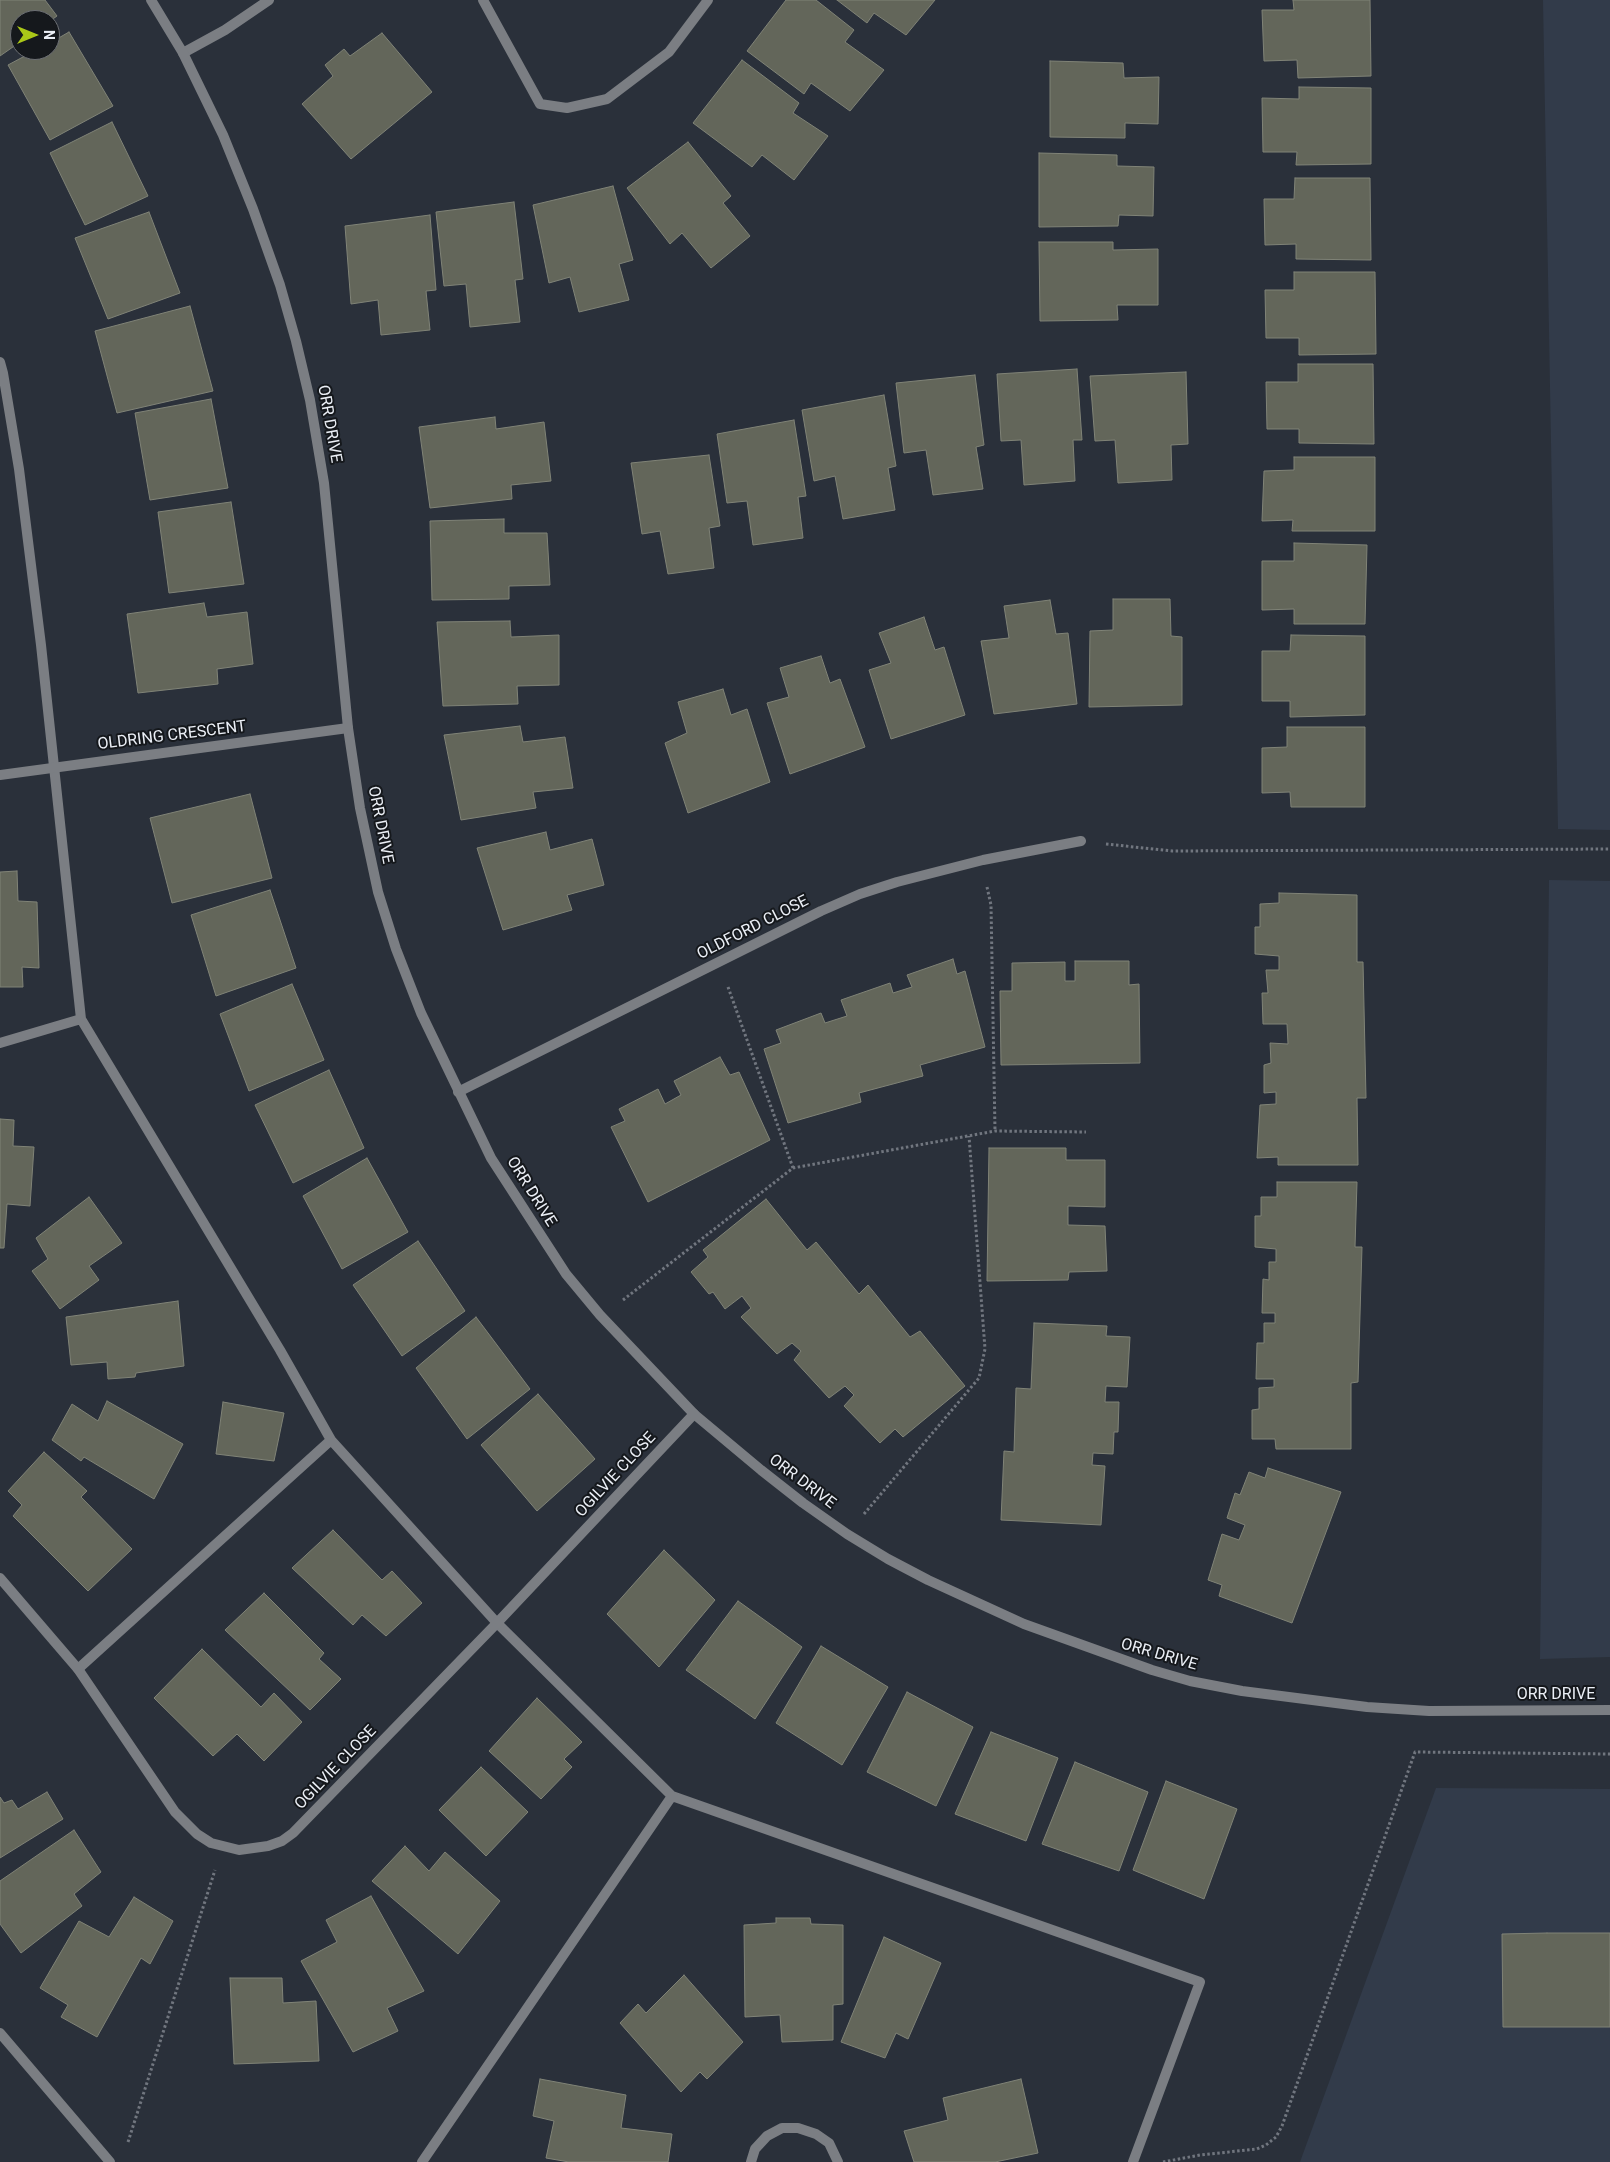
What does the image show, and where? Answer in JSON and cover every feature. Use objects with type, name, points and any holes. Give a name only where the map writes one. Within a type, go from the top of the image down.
[{"type":"street","name":"ORR DRIVE","points":[[151,0],[183,53],[223,135],[254,209],[280,285],[296,341],[310,400],[324,483],[348,728],[360,808],[378,892],[396,950],[421,1013],[491,1158],[566,1274],[600,1315],[694,1414],[761,1470],[847,1534],[928,1580],[1024,1624],[1112,1657],[1190,1681],[1242,1691],[1376,1708],[1429,1711],[1610,1710]]},
{"type":"street","points":[[183,53],[225,30],[269,0]]},
{"type":"street","points":[[484,0],[540,104],[567,108],[607,99],[669,52],[708,0]]},
{"type":"street","points":[[0,362],[4,373],[19,469],[54,766],[81,1019],[280,1350],[331,1440],[498,1623],[672,1796],[1200,1982],[1133,2162]]},
{"type":"street","name":"OLDRING CRESCENT","points":[[0,775],[54,766],[348,728]]},
{"type":"street","name":"OLDFORD CLOSE","points":[[458,1092],[820,911],[860,894],[897,882],[983,860],[1080,840]]},
{"type":"street","points":[[0,1043],[81,1019]]},
{"type":"street","name":"OGILVIE CLOSE","points":[[0,1578],[78,1669],[175,1812],[197,1834],[211,1843],[239,1850],[256,1849],[282,1841],[293,1833],[498,1623],[694,1414]]},
{"type":"street","points":[[78,1669],[331,1440]]},
{"type":"street","points":[[422,2162],[672,1796]]},
{"type":"street","points":[[0,2033],[110,2162]]},
{"type":"street","points":[[751,2162],[756,2149],[767,2136],[782,2128],[798,2128],[816,2134],[829,2143],[838,2162]]},
{"type":"path","points":[[1080,840],[1172,851],[1610,849]]},
{"type":"path","points":[[983,860],[991,906],[995,1131]]},
{"type":"path","points":[[717,963],[731,992],[793,1168]]},
{"type":"path","points":[[600,1315],[634,1293],[793,1168],[995,1131],[1086,1132]]},
{"type":"path","points":[[847,1534],[979,1378],[985,1349],[969,1136]]},
{"type":"path","points":[[1162,2162],[1257,2148],[1266,2145],[1276,2137],[1282,2126],[1415,1752],[1610,1754]]},
{"type":"path","points":[[128,2143],[223,1847]]},
{"type":"shaded area","points":[[1543,0],[1610,0],[1610,830],[1558,829]]},
{"type":"shaded area","points":[[1549,880],[1610,881],[1610,1657],[1540,1659]]},
{"type":"shaded area","points":[[1436,1788],[1610,1789],[1610,2162],[1300,2162]]},
{"type":"building","points":[[0,0],[45,0],[52,10],[10,10],[10,49],[0,56]]},
{"type":"building","points":[[786,0],[816,0],[854,30],[845,42],[884,70],[850,111],[811,83],[804,94],[747,51]]},
{"type":"building","points":[[837,0],[935,0],[906,35],[874,13],[867,23]]},
{"type":"building","points":[[1293,0],[1370,0],[1371,76],[1298,78],[1297,60],[1264,61],[1262,10],[1294,10]]},
{"type":"building","points":[[69,32],[113,106],[50,140],[8,65],[17,60],[60,60],[60,37]]},
{"type":"building","points":[[382,33],[432,92],[351,159],[302,104],[333,76],[325,65],[344,49],[350,56]]},
{"type":"building","points":[[742,60],[799,103],[793,113],[828,136],[794,180],[762,155],[752,167],[693,123]]},
{"type":"building","points":[[1050,61],[1123,63],[1124,78],[1159,77],[1158,124],[1125,123],[1125,138],[1050,137]]},
{"type":"building","points":[[1299,87],[1371,88],[1371,164],[1296,165],[1297,152],[1263,152],[1262,98],[1299,99]]},
{"type":"building","points":[[112,122],[148,196],[85,225],[50,153]]},
{"type":"building","points":[[688,142],[731,196],[723,203],[750,236],[711,268],[682,233],[670,244],[627,188]]},
{"type":"building","points":[[1039,153],[1117,155],[1117,166],[1154,167],[1153,216],[1119,215],[1118,226],[1039,227]]},
{"type":"building","points":[[1295,178],[1370,178],[1371,260],[1296,259],[1296,244],[1265,245],[1264,199],[1294,199]]},
{"type":"building","points":[[613,186],[633,260],[619,264],[629,300],[579,312],[570,277],[549,283],[533,205]]},
{"type":"building","points":[[514,202],[523,279],[515,280],[520,322],[470,327],[466,284],[444,286],[436,212]]},
{"type":"building","points":[[149,212],[180,293],[108,319],[75,238]]},
{"type":"building","points":[[430,215],[436,290],[426,291],[430,330],[381,335],[378,300],[351,304],[345,226]]},
{"type":"building","points":[[1039,242],[1113,242],[1113,250],[1158,249],[1158,305],[1117,305],[1118,320],[1040,321]]},
{"type":"building","points":[[1294,272],[1375,272],[1376,354],[1299,355],[1299,338],[1266,338],[1265,290],[1294,290]]},
{"type":"building","points":[[190,306],[213,391],[117,413],[95,331]]},
{"type":"building","points":[[1298,364],[1373,364],[1374,444],[1299,443],[1299,429],[1267,429],[1266,382],[1298,382]]},
{"type":"building","points":[[1077,369],[1082,440],[1073,440],[1075,481],[1024,485],[1021,440],[1001,441],[997,374]]},
{"type":"building","points":[[1186,372],[1188,444],[1171,445],[1172,480],[1118,483],[1115,440],[1095,441],[1090,376]]},
{"type":"building","points":[[975,375],[984,445],[976,447],[983,489],[933,495],[926,450],[904,453],[896,383]]},
{"type":"building","points":[[884,395],[896,466],[888,468],[895,510],[843,519],[835,476],[814,481],[802,410]]},
{"type":"building","points":[[211,399],[228,488],[150,500],[135,413]]},
{"type":"building","points":[[495,417],[496,429],[544,422],[551,481],[511,485],[512,499],[430,508],[419,427]]},
{"type":"building","points":[[794,420],[806,496],[798,497],[803,538],[753,545],[747,501],[727,503],[717,434]]},
{"type":"building","points":[[709,455],[720,526],[709,528],[714,568],[668,574],[660,531],[642,534],[631,463]]},
{"type":"building","points":[[1294,457],[1375,457],[1375,531],[1292,531],[1293,520],[1262,521],[1264,471],[1294,470]]},
{"type":"building","points":[[231,502],[244,584],[169,593],[158,512]]},
{"type":"building","points":[[504,519],[504,533],[547,533],[550,585],[509,586],[509,599],[432,600],[430,521]]},
{"type":"building","points":[[1294,543],[1367,545],[1365,624],[1294,624],[1294,609],[1262,610],[1262,561],[1294,561]]},
{"type":"building","points":[[1113,599],[1170,599],[1171,636],[1182,637],[1182,705],[1089,707],[1090,631],[1113,630]]},
{"type":"building","points":[[1050,600],[1056,634],[1068,633],[1077,704],[994,714],[981,641],[1009,638],[1004,606]]},
{"type":"building","points":[[204,603],[207,617],[247,612],[253,664],[217,669],[218,684],[138,693],[127,614]]},
{"type":"building","points":[[924,617],[935,650],[944,647],[965,715],[891,739],[869,670],[891,663],[879,633]]},
{"type":"building","points":[[510,621],[511,637],[559,635],[559,685],[517,686],[518,704],[443,706],[437,622]]},
{"type":"building","points":[[1291,635],[1365,636],[1365,715],[1290,717],[1290,701],[1262,701],[1262,651],[1290,651]]},
{"type":"building","points":[[821,656],[830,683],[840,679],[865,747],[790,774],[767,703],[789,697],[780,668]]},
{"type":"building","points":[[723,689],[731,715],[747,709],[770,782],[688,813],[665,743],[687,733],[678,702]]},
{"type":"building","points":[[520,726],[523,742],[565,737],[573,788],[533,792],[536,808],[461,820],[444,735]]},
{"type":"building","points":[[1287,727],[1365,727],[1365,807],[1291,807],[1290,792],[1262,793],[1262,748],[1287,747]]},
{"type":"building","points":[[250,794],[272,878],[172,903],[150,818]]},
{"type":"building","points":[[546,832],[550,850],[592,839],[604,885],[567,895],[572,910],[503,930],[477,848]]},
{"type":"building","points":[[17,871],[18,901],[37,902],[39,968],[22,967],[23,987],[0,987],[0,872]]},
{"type":"building","points":[[270,890],[296,968],[216,996],[191,915]]},
{"type":"building","points":[[1279,893],[1357,895],[1357,962],[1363,962],[1366,1098],[1357,1098],[1358,1165],[1278,1165],[1278,1157],[1257,1158],[1260,1105],[1276,1104],[1276,1092],[1264,1093],[1264,1065],[1271,1063],[1270,1043],[1288,1044],[1287,1024],[1263,1024],[1262,993],[1268,993],[1266,970],[1279,970],[1279,956],[1255,954],[1255,927],[1260,927],[1260,904],[1279,903]]},
{"type":"building","points":[[953,959],[957,974],[965,971],[985,1047],[920,1065],[923,1076],[859,1093],[861,1102],[788,1123],[764,1049],[781,1043],[776,1030],[821,1013],[825,1023],[847,1016],[841,1000],[890,983],[893,993],[912,987],[907,975]]},
{"type":"building","points":[[1075,961],[1129,961],[1129,985],[1139,984],[1140,1063],[1001,1065],[1000,991],[1012,991],[1012,963],[1065,962],[1065,981],[1075,981]]},
{"type":"building","points":[[292,984],[324,1060],[249,1091],[220,1014]]},
{"type":"building","points":[[720,1057],[730,1075],[739,1072],[770,1140],[648,1202],[611,1127],[625,1121],[619,1109],[658,1089],[665,1104],[681,1095],[674,1081]]},
{"type":"building","points":[[329,1070],[364,1148],[293,1183],[255,1105]]},
{"type":"building","points":[[0,1119],[14,1120],[13,1146],[34,1147],[30,1206],[7,1204],[4,1248],[0,1248]]},
{"type":"building","points":[[989,1148],[1066,1148],[1066,1160],[1105,1160],[1105,1207],[1068,1206],[1068,1225],[1105,1226],[1107,1271],[1069,1272],[1068,1280],[987,1281]]},
{"type":"building","points":[[367,1158],[408,1232],[342,1269],[303,1196]]},
{"type":"building","points":[[1277,1182],[1357,1182],[1355,1247],[1362,1247],[1358,1382],[1351,1383],[1351,1449],[1276,1449],[1275,1439],[1252,1439],[1252,1410],[1259,1409],[1259,1388],[1274,1387],[1274,1379],[1256,1379],[1257,1343],[1264,1343],[1264,1323],[1275,1323],[1275,1313],[1262,1313],[1263,1279],[1269,1280],[1269,1262],[1276,1262],[1276,1249],[1255,1247],[1255,1216],[1261,1216],[1261,1197],[1277,1197]]},
{"type":"building","points":[[89,1197],[122,1243],[89,1266],[99,1280],[60,1309],[32,1271],[48,1259],[36,1238]]},
{"type":"building","points":[[766,1199],[807,1250],[816,1242],[859,1294],[868,1285],[910,1337],[920,1331],[965,1386],[903,1437],[895,1429],[880,1443],[844,1406],[854,1395],[845,1386],[829,1398],[794,1360],[801,1351],[792,1343],[777,1354],[741,1317],[751,1308],[742,1296],[725,1309],[713,1292],[709,1294],[691,1272],[708,1257],[703,1250]]},
{"type":"building","points":[[418,1241],[465,1311],[402,1356],[353,1285]]},
{"type":"building","points":[[178,1301],[184,1366],[136,1373],[135,1377],[108,1379],[107,1362],[71,1365],[66,1317]]},
{"type":"building","points":[[476,1317],[530,1389],[467,1439],[416,1368]]},
{"type":"building","points":[[1034,1323],[1107,1326],[1106,1336],[1130,1337],[1127,1387],[1106,1386],[1105,1402],[1119,1402],[1118,1432],[1114,1432],[1113,1454],[1093,1453],[1092,1465],[1105,1466],[1101,1525],[1001,1520],[1004,1451],[1014,1452],[1016,1388],[1031,1389]]},
{"type":"building","points":[[538,1394],[595,1459],[537,1511],[481,1445]]},
{"type":"building","points":[[107,1401],[183,1444],[154,1499],[84,1457],[81,1461],[52,1440],[72,1404],[98,1421]]},
{"type":"building","points":[[223,1402],[284,1413],[274,1461],[216,1454]]},
{"type":"building","points":[[44,1452],[87,1491],[81,1497],[132,1549],[88,1591],[13,1516],[22,1505],[8,1491]]},
{"type":"building","points":[[1268,1468],[1341,1492],[1292,1623],[1219,1596],[1222,1585],[1208,1580],[1222,1534],[1239,1540],[1245,1525],[1227,1518],[1235,1493],[1240,1495],[1249,1472],[1265,1478]]},
{"type":"building","points":[[333,1530],[382,1580],[392,1571],[422,1603],[386,1636],[362,1615],[353,1625],[292,1568]]},
{"type":"building","points":[[664,1550],[715,1600],[659,1667],[607,1614]]},
{"type":"building","points":[[264,1593],[324,1653],[319,1659],[341,1679],[310,1710],[225,1630]]},
{"type":"building","points":[[738,1601],[802,1647],[755,1719],[686,1670]]},
{"type":"building","points":[[821,1646],[888,1687],[842,1765],[776,1723]]},
{"type":"building","points":[[202,1649],[261,1707],[274,1693],[302,1722],[264,1761],[237,1734],[213,1756],[154,1698]]},
{"type":"building","points":[[907,1692],[973,1727],[936,1806],[867,1772]]},
{"type":"building","points":[[537,1698],[582,1742],[564,1759],[572,1767],[541,1799],[489,1751]]},
{"type":"building","points":[[991,1732],[1058,1758],[1026,1841],[955,1814]]},
{"type":"building","points":[[1075,1762],[1148,1792],[1119,1871],[1042,1844]]},
{"type":"building","points":[[481,1767],[528,1812],[486,1856],[439,1810]]},
{"type":"building","points":[[1166,1781],[1237,1809],[1204,1899],[1133,1870]]},
{"type":"building","points":[[47,1792],[63,1819],[0,1858],[0,1797],[4,1803],[12,1800],[18,1809]]},
{"type":"building","points":[[74,1830],[101,1872],[74,1894],[82,1906],[21,1953],[0,1924],[0,1881]]},
{"type":"building","points":[[405,1846],[429,1871],[445,1852],[500,1901],[458,1954],[372,1881]]},
{"type":"building","points":[[371,1896],[424,1991],[387,2008],[398,2031],[353,2052],[301,1961],[337,1942],[326,1920]]},
{"type":"building","points":[[134,1897],[173,1921],[150,1964],[141,1958],[97,2037],[61,2017],[68,2005],[40,1988],[79,1921],[109,1937]]},
{"type":"building","points":[[776,1918],[810,1918],[811,1924],[843,1925],[843,2004],[833,2005],[833,2040],[782,2042],[780,2015],[745,2017],[744,1925],[776,1923]]},
{"type":"building","points":[[1610,1933],[1610,2027],[1503,2027],[1502,1934]]},
{"type":"building","points":[[884,1937],[941,1963],[908,2039],[896,2033],[885,2058],[841,2042]]},
{"type":"building","points":[[684,1975],[743,2042],[707,2079],[700,2072],[681,2092],[620,2023],[638,2004],[646,2013]]},
{"type":"building","points":[[230,1978],[282,1978],[283,2003],[316,2001],[319,2061],[234,2064]]},
{"type":"building","points":[[540,2079],[626,2095],[621,2128],[672,2134],[668,2162],[569,2162],[546,2158],[554,2121],[533,2116]]},
{"type":"building","points":[[1021,2079],[1038,2153],[995,2162],[914,2162],[904,2131],[948,2120],[943,2098]]}]
